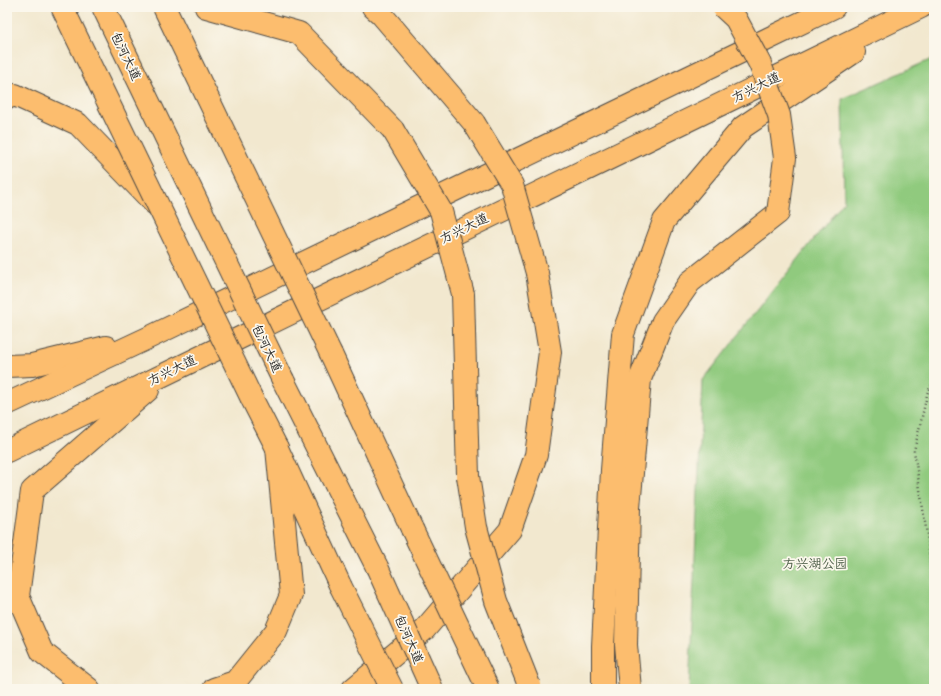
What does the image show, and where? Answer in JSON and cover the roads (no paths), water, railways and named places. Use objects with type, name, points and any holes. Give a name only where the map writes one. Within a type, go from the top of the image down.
[{"type":"main road","points":[[62,7],[277,448],[340,585],[392,689]]},
{"type":"main road","name":"包河大道","points":[[103,7],[283,380],[377,567],[432,689]]},
{"type":"main road","points":[[164,7],[331,354],[488,689]]},
{"type":"main road","points":[[206,7],[299,33],[393,130],[441,211],[463,294],[468,476],[476,527],[496,601],[530,687]]},
{"type":"main road","points":[[353,689],[425,629],[510,530],[536,455],[550,352],[537,274],[512,185],[474,123],[381,14],[373,7]]},
{"type":"main road","points":[[630,689],[626,645],[629,508],[640,379],[663,321],[690,282],[778,213],[785,158],[779,115],[760,64],[736,19],[724,7]]},
{"type":"main road","points":[[7,404],[150,337],[834,7]]},
{"type":"main road","points":[[603,689],[603,646],[612,478],[623,334],[664,221],[743,127],[921,7]]},
{"type":"main road","name":"方兴大道","points":[[7,451],[921,7]]},
{"type":"main road","points":[[7,98],[15,96],[78,124],[160,209]]},
{"type":"main road","points":[[7,366],[32,365],[150,337]]},
{"type":"main road","points":[[89,689],[42,652],[18,596],[32,491],[170,371]]},
{"type":"main road","points":[[214,689],[234,682],[276,631],[291,595],[277,448]]},
{"type":"park label","name":"方兴湖公园","points":[[815,563]]}]
